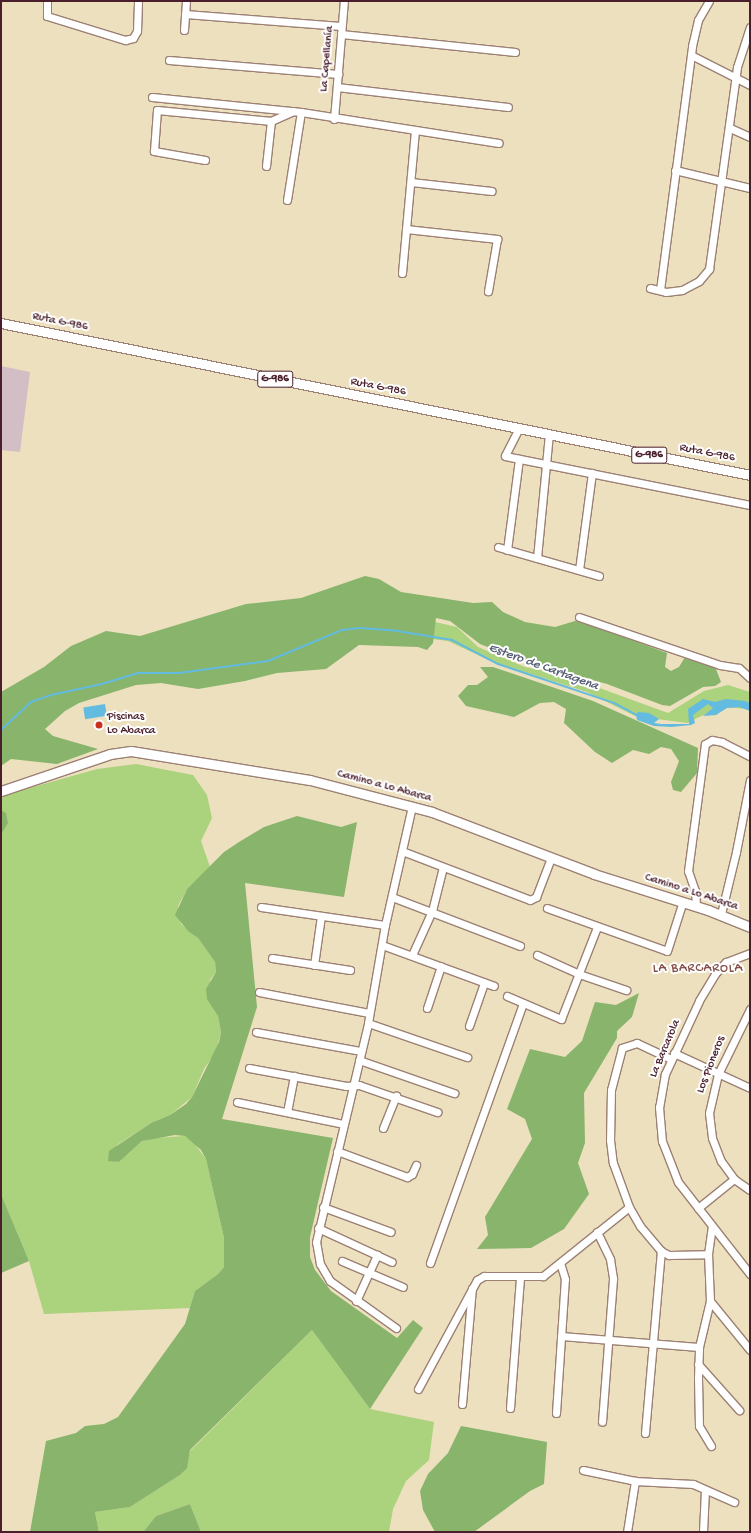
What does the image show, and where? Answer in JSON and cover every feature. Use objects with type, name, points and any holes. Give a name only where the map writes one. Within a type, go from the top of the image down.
[{"type":"main road","name":"Ruta G-986","points":[[1,323],[750,475]]},
{"type":"main road","name":"Camino a Lo Abarca","points":[[1,791],[110,754],[131,751],[310,780],[412,806],[551,858],[696,905],[750,927]]},
{"type":"street","points":[[47,1],[47,16],[125,40],[133,38],[137,31],[138,1]]},
{"type":"street","points":[[184,30],[186,1]]},
{"type":"street","name":"La Capellanía","points":[[334,119],[344,1]]},
{"type":"street","points":[[660,290],[690,55],[695,30],[709,1]]},
{"type":"street","points":[[185,14],[341,26]]},
{"type":"street","points":[[650,288],[672,292],[687,288],[706,274],[712,258],[736,76],[741,50],[750,27]]},
{"type":"street","points":[[341,34],[515,52]]},
{"type":"street","points":[[690,55],[736,76],[750,85]]},
{"type":"street","points":[[169,60],[338,74]]},
{"type":"street","points":[[337,87],[508,106]]},
{"type":"street","points":[[205,160],[154,151],[157,110],[156,97],[297,112],[334,119],[500,143]]},
{"type":"street","points":[[157,110],[272,122],[297,112]]},
{"type":"street","points":[[287,200],[297,112]]},
{"type":"street","points":[[266,166],[272,122]]},
{"type":"street","points":[[730,128],[750,137]]},
{"type":"street","points":[[402,273],[415,131]]},
{"type":"street","points":[[675,170],[722,180],[750,188]]},
{"type":"street","points":[[411,182],[491,190]]},
{"type":"street","points":[[406,228],[497,238],[488,291]]},
{"type":"street","points":[[519,428],[505,456],[750,505]]},
{"type":"street","points":[[537,558],[549,434]]},
{"type":"street","points":[[507,550],[519,459]]},
{"type":"street","points":[[579,570],[592,473]]},
{"type":"street","points":[[498,546],[507,550],[599,576]]},
{"type":"street","points":[[579,617],[720,665],[739,668],[750,678]]},
{"type":"street","points":[[696,905],[695,891],[688,871],[705,744],[712,740],[722,742],[750,756]]},
{"type":"street","points":[[721,914],[736,852],[750,780]]},
{"type":"street","points":[[396,1328],[334,1286],[322,1270],[316,1250],[318,1228],[368,1023],[385,925],[412,806]]},
{"type":"street","points":[[402,851],[530,900],[536,897],[551,858]]},
{"type":"street","points":[[412,955],[432,911],[443,867]]},
{"type":"street","points":[[392,897],[432,911],[520,946]]},
{"type":"street","points":[[547,908],[597,927],[667,950],[683,901]]},
{"type":"street","points":[[261,907],[385,925]]},
{"type":"street","points":[[314,964],[321,916]]},
{"type":"street","points":[[507,996],[561,1018],[597,927]]},
{"type":"street","points":[[382,945],[494,986]]},
{"type":"street","name":"La Barcarola","points":[[750,953],[731,959],[718,970],[699,1001],[673,1056],[660,1096],[661,1135],[673,1172],[698,1208],[750,1274]]},
{"type":"street","points":[[537,955],[579,974],[626,990]]},
{"type":"street","points":[[272,958],[350,970]]},
{"type":"street","points":[[427,1008],[441,966]]},
{"type":"street","points":[[469,1026],[484,983]]},
{"type":"street","points":[[259,992],[369,1013]]},
{"type":"street","points":[[430,1263],[523,1003]]},
{"type":"street","name":"Los Pioneros","points":[[748,1192],[734,1179],[717,1153],[710,1129],[710,1104],[718,1074],[750,1009]]},
{"type":"street","points":[[368,1023],[467,1057]]},
{"type":"street","points":[[256,1032],[361,1051]]},
{"type":"street","points":[[708,1254],[670,1255],[661,1251],[640,1226],[629,1207],[616,1174],[610,1145],[611,1090],[616,1064],[622,1048],[633,1043],[673,1056],[750,1088]]},
{"type":"street","points":[[359,1060],[454,1092]]},
{"type":"street","points":[[249,1068],[359,1085],[396,1096],[437,1112]]},
{"type":"street","points":[[287,1112],[294,1076]]},
{"type":"street","points":[[383,1128],[396,1096]]},
{"type":"street","points":[[237,1102],[343,1124]]},
{"type":"street","points":[[337,1151],[407,1177],[412,1174],[416,1165]]},
{"type":"street","points":[[698,1208],[734,1179]]},
{"type":"street","points":[[323,1207],[390,1232]]},
{"type":"street","points":[[418,1389],[472,1285],[484,1276],[542,1276],[629,1207]]},
{"type":"street","points":[[711,1446],[699,1426],[698,1364],[699,1348],[710,1301],[708,1254],[712,1226]]},
{"type":"street","points":[[318,1228],[392,1262]]},
{"type":"street","points":[[597,1232],[610,1259],[613,1279],[602,1422]]},
{"type":"street","points":[[645,1433],[661,1251]]},
{"type":"street","points":[[356,1301],[377,1255]]},
{"type":"street","points":[[342,1261],[403,1287]]},
{"type":"street","points":[[556,1413],[565,1274],[560,1263]]},
{"type":"street","points":[[510,1408],[520,1277]]},
{"type":"street","points":[[462,1404],[472,1285]]},
{"type":"street","points":[[710,1301],[750,1350]]},
{"type":"street","points":[[561,1336],[699,1348]]},
{"type":"street","points":[[698,1364],[739,1410]]},
{"type":"street","points":[[583,1470],[635,1481],[692,1484],[734,1502]]},
{"type":"street","points":[[627,1532],[635,1481]]},
{"type":"street","points":[[703,1532],[705,1490]]},
{"type":"shaded area","points":[[1,366],[30,372],[20,452],[1,450]]},
{"type":"green space","points":[[365,576],[379,579],[401,592],[473,603],[492,602],[503,612],[525,622],[555,627],[575,621],[584,622],[667,653],[665,667],[671,671],[679,667],[685,657],[714,664],[721,682],[715,686],[703,687],[670,706],[662,705],[607,684],[527,662],[480,644],[450,621],[436,618],[433,643],[427,650],[418,647],[359,645],[326,669],[277,673],[245,681],[198,689],[161,683],[136,685],[79,703],[65,711],[45,729],[53,736],[98,749],[57,764],[11,759],[1,766],[1,692],[44,667],[71,646],[106,631],[140,636],[246,604],[301,598]]},
{"type":"green space","points":[[404,615],[457,627],[478,647],[525,667],[561,674],[668,713],[704,691],[728,685],[750,692],[750,709],[720,707],[687,723],[635,716],[587,692],[495,663],[448,641],[356,630]]},
{"type":"green space","points":[[480,667],[493,667],[593,701],[698,748],[697,773],[681,792],[673,790],[671,782],[679,761],[671,749],[661,747],[649,754],[633,750],[612,763],[595,752],[564,723],[566,709],[554,702],[540,703],[514,717],[466,706],[458,696],[468,685],[477,685],[488,677]]},
{"type":"green space","points":[[136,764],[193,775],[207,795],[212,818],[201,841],[210,867],[187,889],[178,906],[181,924],[198,938],[215,962],[216,972],[210,980],[213,1007],[218,1016],[221,1032],[216,1051],[204,1069],[192,1097],[170,1115],[151,1123],[117,1145],[108,1160],[119,1162],[142,1141],[153,1138],[185,1136],[194,1143],[206,1159],[224,1238],[226,1257],[224,1267],[218,1274],[195,1291],[190,1308],[44,1314],[29,1261],[1,1194],[1,834],[6,813],[1,810],[1,796],[97,769]]},
{"type":"green space","points":[[1,810],[6,813],[8,823],[1,834]]},
{"type":"green space","points":[[297,816],[341,827],[357,822],[344,897],[245,883],[257,1007],[222,1119],[333,1138],[310,1237],[310,1257],[315,1270],[331,1291],[397,1338],[413,1320],[423,1328],[370,1409],[312,1330],[190,1450],[187,1468],[180,1475],[130,1507],[95,1512],[99,1532],[30,1532],[46,1441],[76,1433],[85,1426],[104,1424],[118,1417],[185,1324],[195,1291],[218,1274],[224,1267],[224,1238],[206,1159],[201,1150],[185,1136],[175,1135],[142,1141],[119,1162],[108,1161],[109,1151],[151,1123],[170,1115],[186,1104],[192,1097],[219,1042],[221,1032],[218,1016],[207,999],[206,989],[216,972],[215,962],[198,938],[188,931],[175,915],[187,889],[224,852],[239,842],[264,827]]},
{"type":"green space","points":[[639,993],[632,1017],[617,1031],[617,1038],[584,1093],[585,1143],[578,1163],[589,1194],[564,1229],[531,1248],[477,1249],[488,1235],[485,1217],[532,1139],[525,1119],[507,1109],[530,1049],[565,1057],[582,1041],[595,1002],[616,1005]]},
{"type":"green space","points":[[1,1194],[29,1261],[1,1273]]},
{"type":"green space","points":[[312,1330],[370,1409],[434,1422],[429,1460],[406,1481],[393,1509],[389,1532],[201,1532],[190,1504],[156,1516],[143,1532],[99,1532],[95,1512],[130,1507],[180,1475],[186,1468],[190,1451]]},
{"type":"green space","points":[[461,1426],[547,1442],[544,1484],[530,1491],[474,1532],[435,1532],[423,1510],[420,1491],[428,1474],[448,1453]]},
{"type":"green space","points":[[190,1504],[201,1532],[143,1532],[156,1516]]},
{"type":"water","points":[[703,699],[715,702],[726,699],[745,701],[750,703],[750,711],[739,707],[727,708],[716,715],[703,716],[713,708],[708,704],[693,715],[695,723],[691,725],[671,727],[654,726],[637,720],[636,715],[638,712],[649,713],[659,719],[654,723],[689,724],[688,709]]},
{"type":"water","points":[[105,704],[107,716],[85,719],[83,707]]},
{"type":"waterway","name":"Estero de Cartagena","points":[[1,730],[31,702],[51,695],[102,684],[137,673],[179,673],[268,661],[342,630],[360,628],[391,630],[452,640],[498,664],[614,703],[638,716]]},
{"type":"place","name":"Piscinas Lo Abarca","points":[[99,725]]},
{"type":"district","name":"LA BARCAROLA","points":[[698,969]]}]
